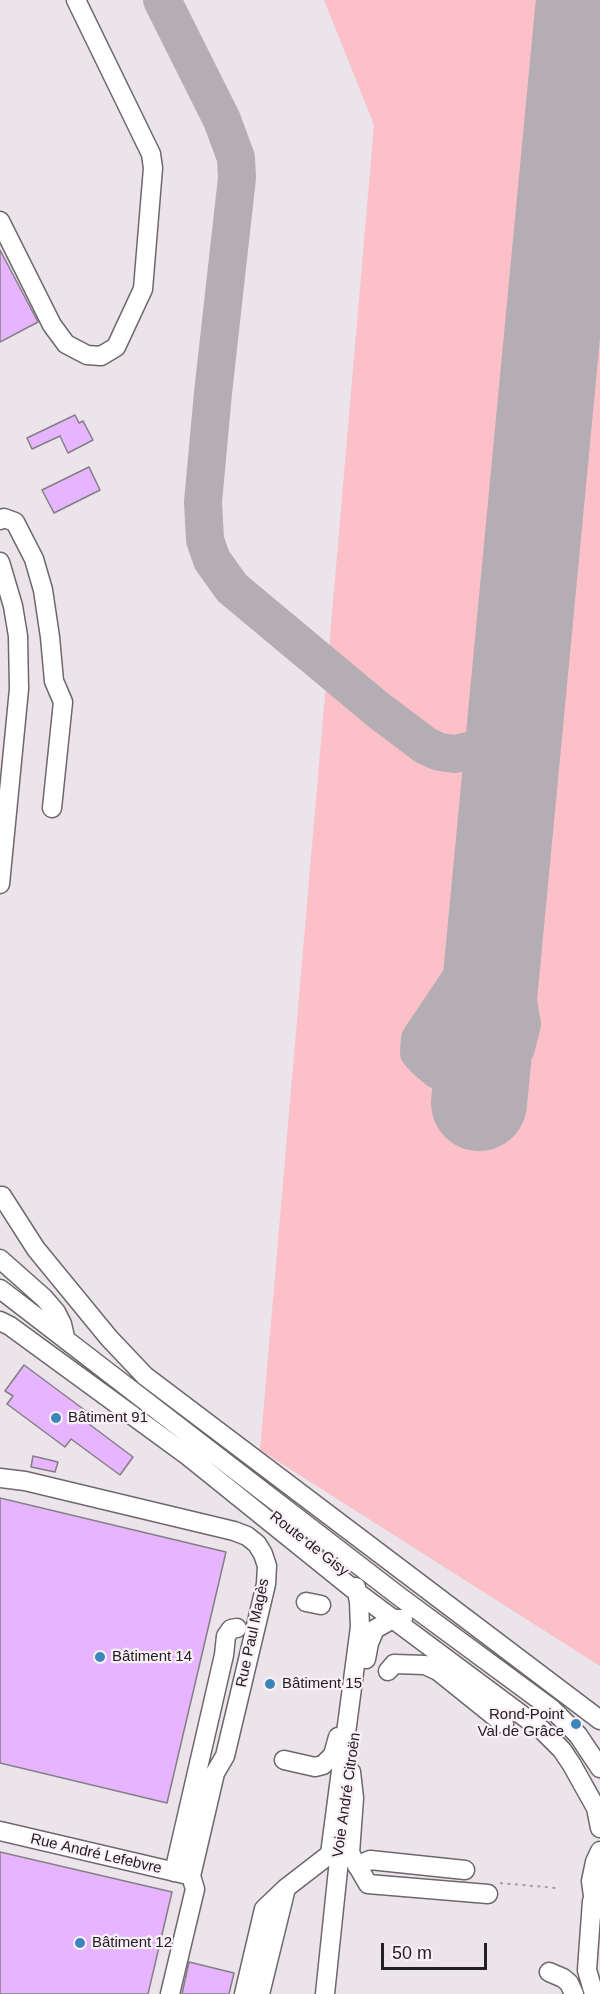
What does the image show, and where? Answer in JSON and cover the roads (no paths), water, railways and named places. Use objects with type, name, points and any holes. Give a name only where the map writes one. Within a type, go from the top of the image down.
[{"type":"street","points":[[0,221],[52,325],[66,344],[87,355],[101,356],[116,347],[143,289],[153,168],[151,154],[76,0]]},
{"type":"street","points":[[0,520],[4,518],[15,522],[34,559],[43,590],[54,681],[63,702],[52,808]]},
{"type":"street","points":[[0,562],[13,606],[18,636],[19,690],[4,818],[0,884]]},
{"type":"street","points":[[0,1196],[43,1258],[109,1338],[145,1376],[600,1720]]},
{"type":"street","points":[[0,1258],[56,1312],[65,1337]]},
{"type":"street","name":"Route de Gisy","points":[[0,1289],[65,1337],[395,1611],[553,1729],[575,1755],[600,1796]]},
{"type":"street","name":"Route de Gisy","points":[[0,1309],[110,1387],[356,1586],[552,1709],[578,1735],[600,1768]]},
{"type":"street","points":[[0,1321],[188,1456],[356,1586],[360,1627],[348,1770],[330,1854],[286,1888],[264,1909],[244,1994]]},
{"type":"street","name":"Rue Paul Magès","points":[[0,1478],[25,1481],[234,1531],[247,1536],[263,1554],[267,1566],[266,1584],[225,1756],[215,1773],[183,1874]]},
{"type":"street","points":[[348,1770],[330,1778],[322,1778],[279,1763],[315,1767],[322,1765],[333,1755],[337,1742],[344,1681],[354,1638],[360,1627],[395,1611],[542,1730],[562,1750],[596,1808],[600,1828]]},
{"type":"street","name":"Voie André Citroën","points":[[325,1994],[348,1770],[369,1643],[375,1629],[395,1611]]},
{"type":"street","points":[[170,1994],[195,1889],[183,1874],[226,1636],[231,1629],[237,1628]]},
{"type":"street","points":[[388,1671],[394,1664],[425,1665],[438,1671],[504,1724]]},
{"type":"street","points":[[348,1770],[354,1798],[350,1853],[368,1884],[488,1894]]},
{"type":"street","name":"Rue André Lefebvre","points":[[0,1831],[183,1874]]},
{"type":"street","points":[[594,1994],[587,1970],[592,1901],[591,1881],[600,1851]]},
{"type":"street","points":[[357,1866],[370,1860],[465,1870]]},
{"type":"street","points":[[260,1994],[286,1888]]},
{"type":"street","points":[[592,1901],[600,1921]]},
{"type":"street","points":[[549,1972],[569,1983],[574,1994]]},
{"type":"place","name":"Bâtiment 91","points":[[56,1418]]},
{"type":"place","name":"Bâtiment 14","points":[[100,1657]]},
{"type":"place","name":"Bâtiment 15","points":[[270,1684]]},
{"type":"place","name":"Rond-Point Val de Grâce","points":[[576,1724]]},
{"type":"place","name":"Bâtiment 12","points":[[80,1943]]}]
